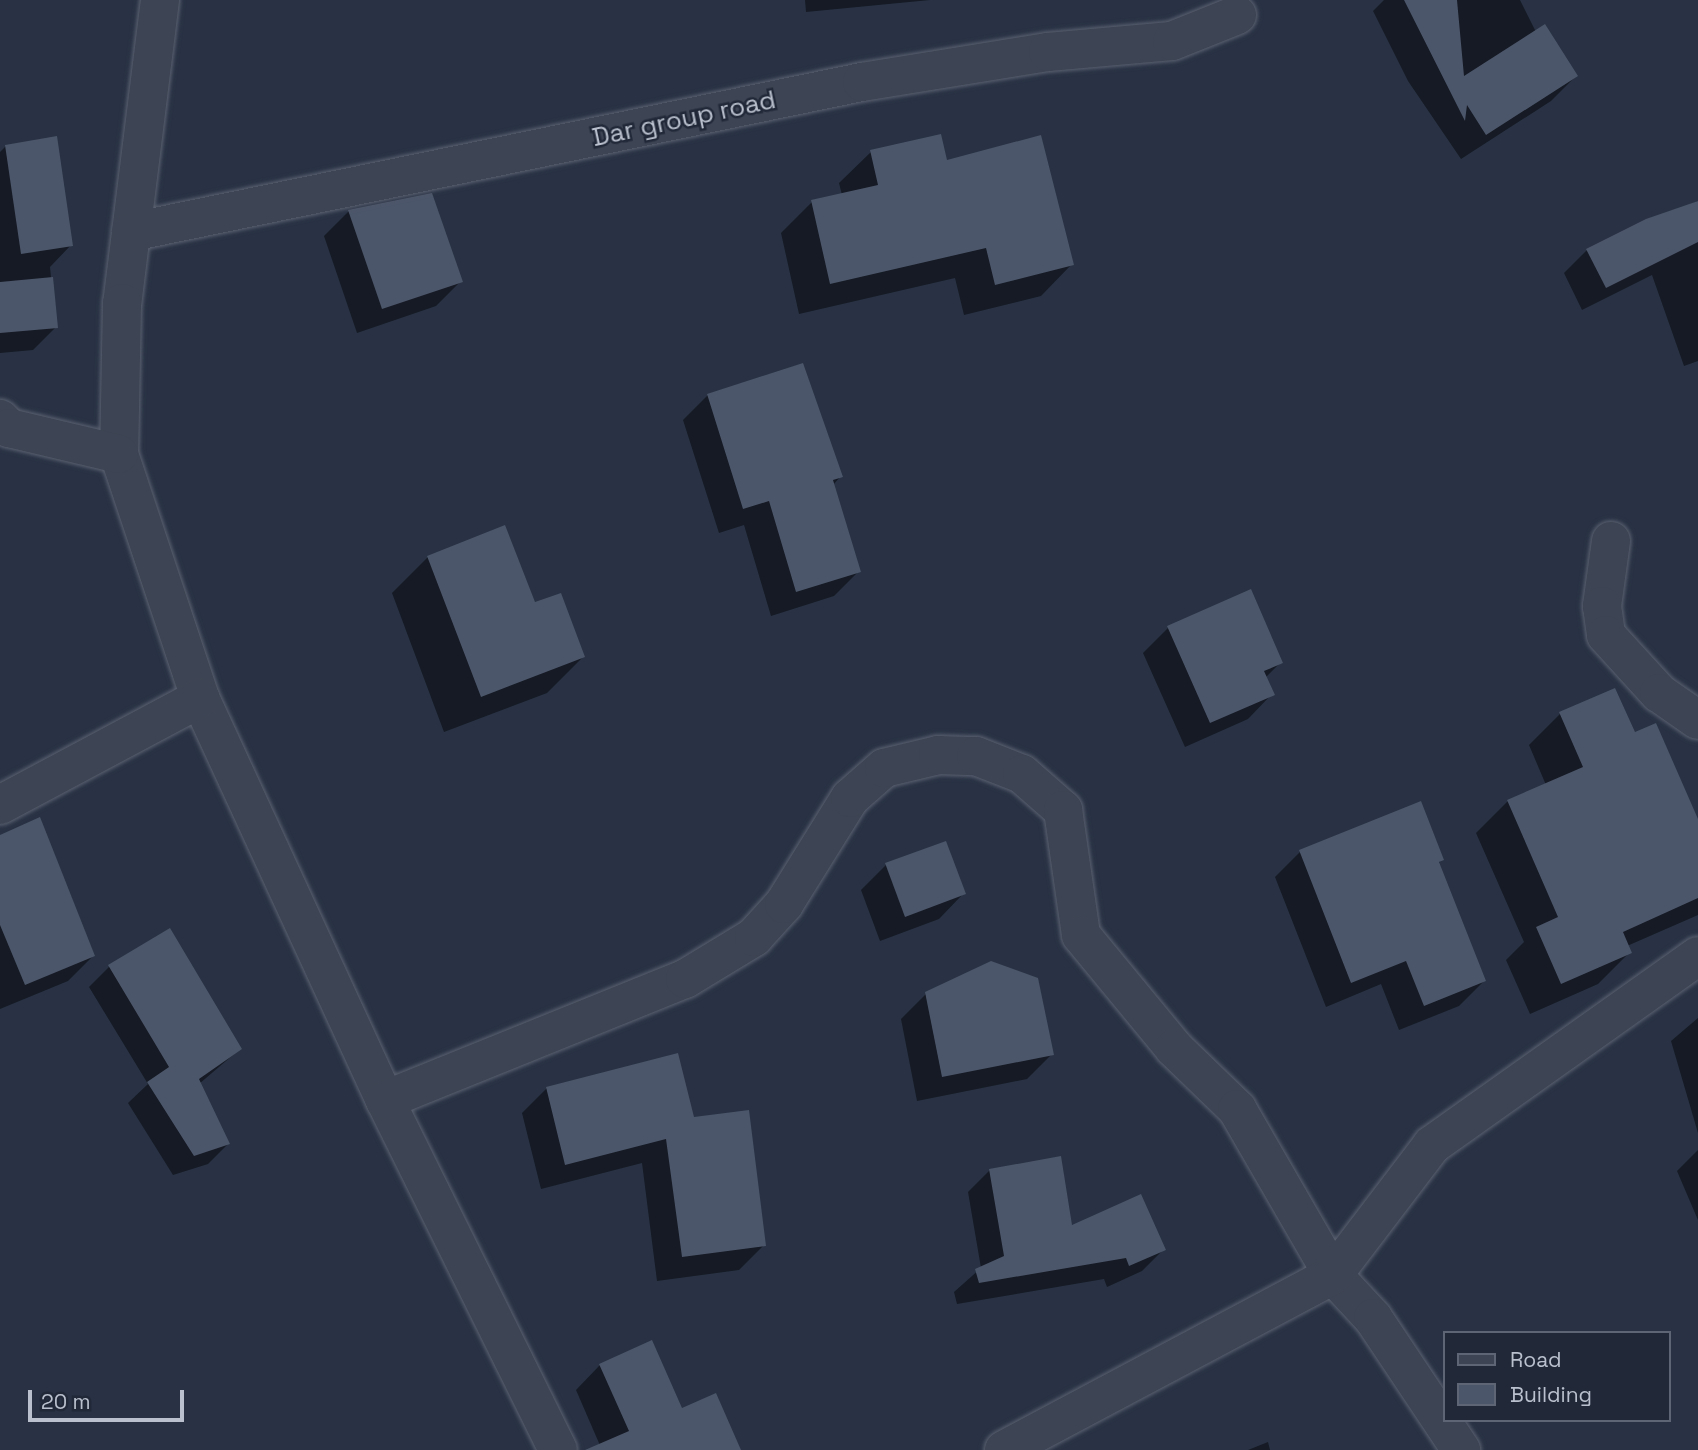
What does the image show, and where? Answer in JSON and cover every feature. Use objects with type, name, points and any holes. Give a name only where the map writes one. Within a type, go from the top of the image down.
[{"type":"street","points":[[160,0],[122,303],[119,454],[200,698],[385,1100],[558,1450]]},
{"type":"street","name":"Dar group road","points":[[131,232],[862,82],[1048,52],[1172,41],[1237,15]]},
{"type":"street","points":[[0,419],[9,428],[119,454]]},
{"type":"street","points":[[1611,541],[1602,606],[1605,635],[1659,693],[1698,720]]},
{"type":"street","points":[[0,805],[200,698]]},
{"type":"street","points":[[385,1100],[685,979],[754,937],[784,904],[850,798],[884,768],[938,755],[976,756],[1022,774],[1063,810],[1080,935],[1174,1048],[1237,1110],[1333,1275],[1373,1318],[1442,1422]]},
{"type":"street","points":[[1004,1450],[1333,1275],[1432,1145],[1698,956]]},
{"type":"street","points":[[1442,1422],[1461,1450]]},
{"type":"building","points":[[1404,0],[1457,0],[1464,76],[1545,24],[1578,76],[1486,135],[1467,105],[1465,121]]},
{"type":"building","points":[[941,134],[947,160],[1041,135],[1074,265],[995,285],[986,248],[830,284],[811,200],[878,185],[870,150]]},
{"type":"building","points":[[57,136],[73,246],[21,254],[5,145]]},
{"type":"building","points":[[432,193],[463,282],[382,309],[348,210]]},
{"type":"building","points":[[1698,201],[1698,242],[1606,288],[1586,249],[1646,219]]},
{"type":"building","points":[[53,277],[58,328],[0,333],[0,282]]},
{"type":"building","points":[[803,363],[843,477],[833,480],[861,572],[796,592],[769,501],[743,509],[707,394]]},
{"type":"building","points":[[505,525],[535,602],[561,593],[585,657],[481,697],[427,556]]},
{"type":"building","points":[[1251,589],[1283,663],[1264,671],[1275,695],[1210,723],[1167,626]]},
{"type":"building","points":[[1615,688],[1635,732],[1656,723],[1698,819],[1698,898],[1623,932],[1632,953],[1561,984],[1536,927],[1558,917],[1507,800],[1583,767],[1559,712]]},
{"type":"building","points":[[1421,801],[1444,860],[1439,862],[1486,981],[1424,1006],[1406,961],[1351,983],[1299,850]]},
{"type":"building","points":[[40,817],[95,956],[25,985],[0,925],[0,835]]},
{"type":"building","points":[[946,841],[966,894],[905,917],[885,863]]},
{"type":"building","points":[[170,928],[242,1049],[199,1079],[230,1144],[194,1156],[147,1082],[169,1067],[108,965]]},
{"type":"building","points":[[991,961],[1038,978],[1054,1055],[942,1077],[925,992]]},
{"type":"building","points":[[678,1053],[694,1117],[749,1110],[766,1246],[682,1257],[666,1139],[565,1165],[546,1087]]},
{"type":"building","points":[[1061,1156],[1072,1225],[1141,1194],[1166,1250],[1129,1266],[1126,1258],[979,1283],[975,1269],[1004,1256],[989,1169]]},
{"type":"building","points":[[652,1340],[682,1408],[716,1393],[741,1450],[585,1450],[629,1431],[599,1364]]}]
